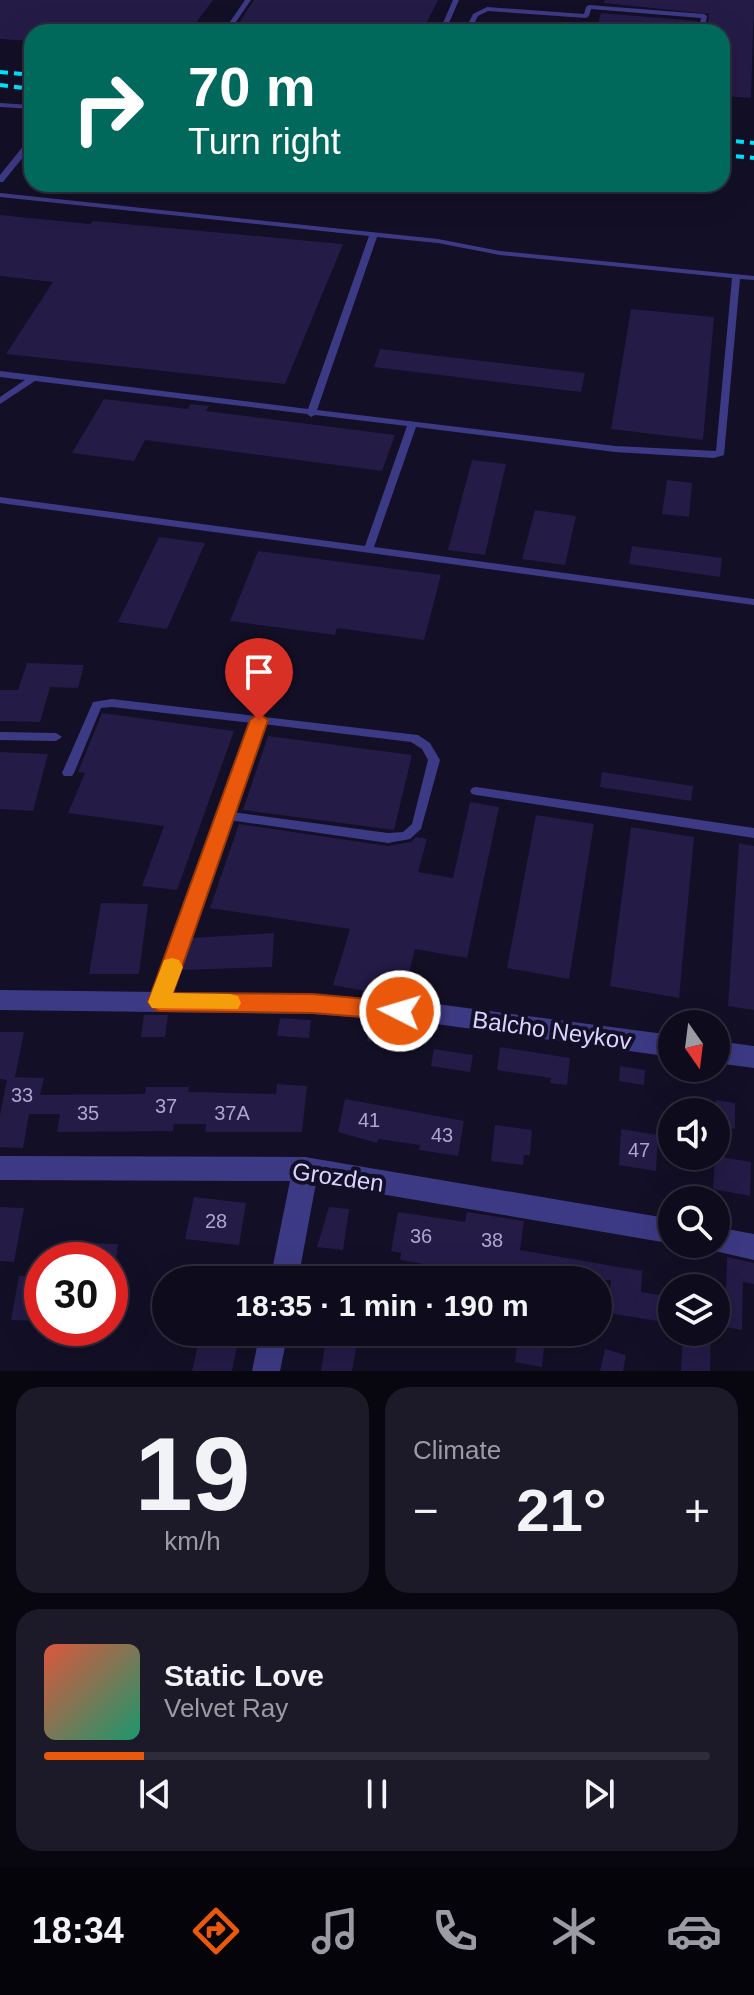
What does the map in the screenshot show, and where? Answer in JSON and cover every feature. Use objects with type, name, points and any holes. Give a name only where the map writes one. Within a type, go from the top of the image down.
[{"type":"street","name":"Balcho Neykov","points":[[0,1000],[313,1004],[429,1013],[658,1044]]},
{"type":"street","points":[[730,1054],[754,1057]]},
{"type":"street","name":"Grozden","points":[[0,1168],[305,1169],[658,1230]]},
{"type":"street","points":[[287,1266],[305,1169]]},
{"type":"street","points":[[730,1243],[754,1247]]},
{"type":"street","points":[[266,1371],[271,1346]]},
{"type":"lane","points":[[232,24],[248,0]]},
{"type":"lane","points":[[446,24],[456,0]]},
{"type":"lane","points":[[487,9],[491,0]]},
{"type":"lane","points":[[471,24],[475,15],[487,9],[586,16],[589,7],[704,16],[702,24]]},
{"type":"lane","points":[[0,105],[24,106]]},
{"type":"lane","points":[[0,180],[24,151]]},
{"type":"lane","points":[[0,195],[438,241],[500,253],[754,278]]},
{"type":"lane","points":[[311,414],[374,234]]},
{"type":"lane","points":[[0,374],[311,414],[670,454],[696,456],[721,453],[736,276]]},
{"type":"lane","points":[[0,401],[33,378]]},
{"type":"lane","points":[[369,548],[412,425]]},
{"type":"lane","points":[[0,500],[754,602]]},
{"type":"lane","points":[[68,773],[97,705],[112,703],[414,738],[426,746],[434,760],[417,826],[406,836],[388,838],[225,815]]},
{"type":"lane","points":[[159,1002],[259,720]]},
{"type":"lane","points":[[0,736],[56,737]]},
{"type":"lane","points":[[476,791],[754,833]]},
{"type":"building","points":[[0,0],[213,0],[195,24],[24,24],[24,40],[0,39]]},
{"type":"building","points":[[254,0],[438,0],[426,24],[238,24]]},
{"type":"building","points":[[605,0],[754,0],[751,98],[730,97],[730,24],[708,24],[709,14],[604,3]]},
{"type":"building","points":[[601,13],[697,21],[696,24],[598,24]]},
{"type":"building","points":[[0,215],[343,244],[285,384],[6,354],[53,282],[0,276]]},
{"type":"building","points":[[631,309],[714,317],[703,440],[611,429]]},
{"type":"building","points":[[380,349],[585,373],[581,392],[374,367]]},
{"type":"building","points":[[104,399],[188,409],[190,404],[209,406],[206,411],[395,435],[382,471],[145,440],[134,461],[72,453]]},
{"type":"building","points":[[472,460],[506,464],[485,555],[448,550]]},
{"type":"building","points":[[667,480],[692,483],[689,517],[662,514]]},
{"type":"building","points":[[535,510],[576,516],[565,565],[522,559]]},
{"type":"building","points":[[159,537],[205,543],[167,629],[118,622]]},
{"type":"building","points":[[632,546],[722,558],[720,577],[629,564]]},
{"type":"building","points":[[258,551],[441,575],[424,640],[337,628],[335,635],[230,621]]},
{"type":"building","points":[[27,663],[84,665],[78,688],[50,687],[40,722],[0,721],[0,690],[18,690]]},
{"type":"building","points":[[102,713],[234,731],[177,890],[142,886],[164,826],[68,813],[85,773],[78,772]]},
{"type":"building","points":[[268,736],[412,755],[394,830],[243,810]]},
{"type":"building","points":[[0,752],[48,754],[33,811],[0,809]]},
{"type":"building","points":[[602,772],[693,786],[691,801],[600,787]]},
{"type":"building","points":[[470,802],[499,807],[467,958],[415,949],[403,998],[333,985],[350,929],[210,908],[239,824],[388,846],[411,842],[416,837],[427,839],[418,872],[453,878]]},
{"type":"building","points":[[536,815],[594,824],[569,979],[507,968]]},
{"type":"building","points":[[631,827],[694,837],[679,998],[610,986]]},
{"type":"building","points":[[739,843],[754,846],[754,1010],[728,1006]]},
{"type":"building","points":[[101,903],[148,904],[139,974],[89,974]]},
{"type":"building","points":[[274,933],[272,967],[182,970],[191,938]]},
{"type":"building","points":[[144,1015],[168,1015],[165,1037],[141,1037]]},
{"type":"building","points":[[280,1018],[311,1020],[309,1038],[277,1036]]},
{"type":"building","points":[[370,1026],[415,1032],[412,1047],[367,1041]]},
{"type":"building","points":[[0,1032],[24,1032],[15,1077],[44,1078],[40,1095],[145,1094],[146,1087],[189,1087],[188,1092],[276,1094],[277,1084],[307,1086],[302,1132],[205,1132],[206,1124],[174,1124],[173,1131],[57,1132],[60,1114],[29,1114],[23,1148],[0,1147],[0,1115],[7,1080],[0,1079]]},
{"type":"building","points":[[500,1047],[570,1058],[567,1085],[550,1083],[551,1078],[497,1070]]},
{"type":"building","points":[[434,1049],[473,1055],[470,1072],[431,1066]]},
{"type":"building","points":[[620,1066],[645,1070],[644,1085],[619,1081]]},
{"type":"building","points":[[345,1099],[464,1121],[458,1156],[419,1150],[420,1145],[378,1139],[377,1143],[338,1132]]},
{"type":"building","points":[[730,1102],[735,1103],[735,1129],[730,1128]]},
{"type":"building","points":[[495,1125],[532,1130],[530,1155],[524,1155],[523,1165],[491,1161]]},
{"type":"building","points":[[621,1129],[658,1135],[656,1171],[619,1165]]},
{"type":"building","points":[[730,1158],[751,1162],[750,1196],[730,1192],[730,1186],[713,1186],[714,1170],[730,1170]]},
{"type":"building","points":[[194,1197],[246,1203],[239,1245],[185,1239]]},
{"type":"building","points":[[0,1207],[24,1208],[14,1262],[0,1261]]},
{"type":"building","points":[[329,1207],[349,1209],[343,1250],[317,1247]]},
{"type":"building","points":[[398,1212],[465,1222],[467,1212],[524,1221],[520,1250],[642,1271],[641,1292],[658,1295],[658,1321],[612,1314],[612,1266],[435,1266],[400,1260],[401,1253],[391,1251]]},
{"type":"building","points":[[727,1258],[754,1263],[754,1284],[743,1282],[742,1330],[730,1328],[730,1274],[726,1274]]},
{"type":"building","points":[[19,1276],[24,1276],[24,1320],[11,1320]]},
{"type":"building","points":[[198,1346],[237,1346],[232,1371],[192,1371]]},
{"type":"building","points":[[325,1346],[356,1346],[352,1371],[321,1371]]},
{"type":"building","points":[[517,1346],[544,1346],[542,1367],[515,1362]]},
{"type":"building","points":[[682,1346],[711,1346],[710,1371],[681,1371]]},
{"type":"building","points":[[605,1349],[626,1355],[623,1371],[600,1371]]},
{"type":"railway","points":[[0,72],[24,74]]},
{"type":"railway","points":[[0,85],[24,88]]},
{"type":"railway","points":[[730,141],[754,143]]},
{"type":"railway","points":[[730,156],[754,158]]},
{"type":"slow traffic","points":[[172,967],[159,1002],[230,1003]]},
{"type":"route","points":[[259,720],[159,1002],[313,1004],[400,1011]]}]
